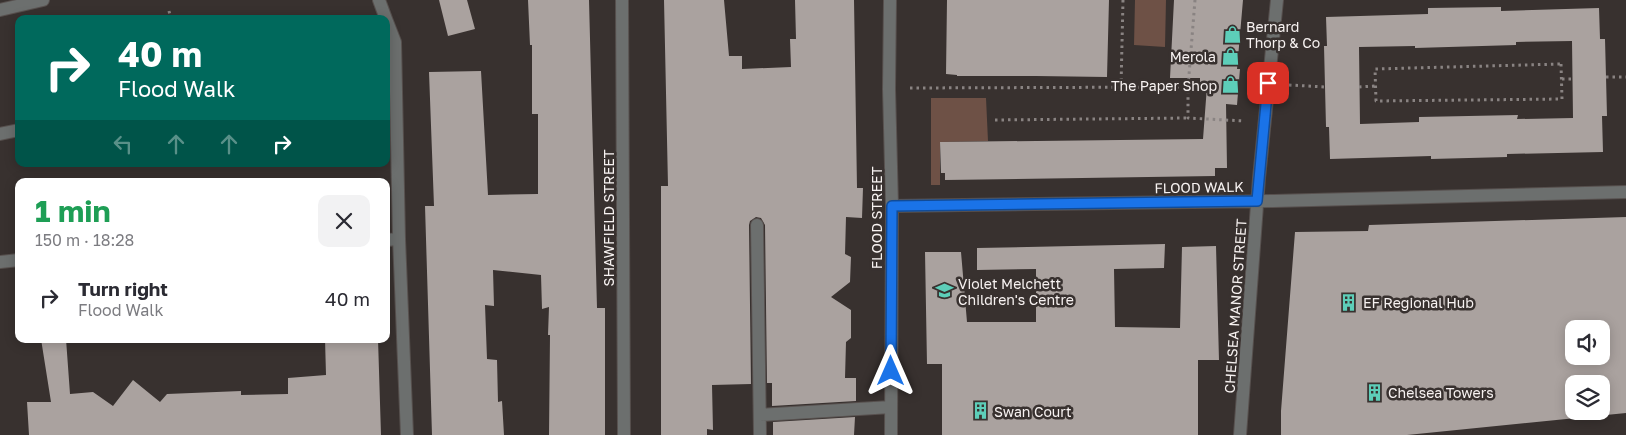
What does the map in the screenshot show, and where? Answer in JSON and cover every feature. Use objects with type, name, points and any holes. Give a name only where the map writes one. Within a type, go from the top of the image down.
[{"type":"street","points":[[0,10],[43,0]]},
{"type":"street","points":[[379,0],[385,15]]},
{"type":"street","name":"SHAWFIELD STREET","points":[[622,0],[624,435]]},
{"type":"street","name":"FLOOD STREET","points":[[890,0],[889,89],[892,206],[891,435]]},
{"type":"street","name":"CHELSEA MANOR STREET","points":[[1240,435],[1257,201],[1276,0]]},
{"type":"street","points":[[391,43],[393,239],[407,435]]},
{"type":"street","points":[[0,134],[15,131]]},
{"type":"street","name":"FLOOD WALK","points":[[892,206],[1257,201],[1626,192]]},
{"type":"street","points":[[757,225],[760,435]]},
{"type":"street","points":[[0,262],[15,260]]},
{"type":"street","points":[[760,415],[891,408]]},
{"type":"path","points":[[1121,87],[1123,0]]},
{"type":"path","points":[[1188,118],[1188,87],[1195,0]]},
{"type":"path","points":[[169,11],[170,15]]},
{"type":"path","points":[[1561,64],[1562,99],[1376,101],[1376,86],[1375,69],[1561,64]]},
{"type":"path","points":[[1606,77],[1626,77]]},
{"type":"path","points":[[1562,79],[1572,79]]},
{"type":"path","points":[[1268,83],[1325,87]]},
{"type":"path","points":[[1359,87],[1376,86]]},
{"type":"path","points":[[889,89],[931,87],[1188,87]]},
{"type":"path","points":[[995,120],[1188,118],[1264,122]]},
{"type":"shaded area","points":[[1135,0],[1166,0],[1165,47],[1134,45]]},
{"type":"shaded area","points":[[931,98],[986,98],[988,141],[940,142],[940,185],[931,185]]},
{"type":"building","points":[[439,0],[467,0],[475,29],[448,36]]},
{"type":"building","points":[[528,0],[589,0],[597,308],[605,308],[605,435],[549,435],[549,307],[542,309],[541,275],[493,270],[494,306],[485,305],[487,359],[497,360],[498,402],[502,401],[504,435],[432,435],[425,206],[434,206],[429,72],[481,71],[488,195],[538,194],[538,114],[532,114],[532,45],[530,45]]},
{"type":"building","points":[[664,0],[724,0],[729,56],[742,56],[742,69],[791,67],[790,39],[796,39],[795,0],[854,0],[857,188],[863,188],[862,218],[846,217],[845,254],[851,257],[850,282],[831,297],[851,310],[851,338],[846,342],[845,378],[856,378],[856,401],[772,406],[772,383],[767,383],[765,225],[761,218],[756,217],[750,221],[749,225],[751,384],[712,385],[713,430],[707,429],[707,435],[661,435],[661,186],[668,186]]},
{"type":"building","points":[[947,0],[1109,0],[1107,77],[957,76],[946,74]]},
{"type":"building","points":[[1174,0],[1243,0],[1237,69],[1240,69],[1237,105],[1226,104],[1227,168],[1215,168],[1215,176],[945,180],[945,173],[941,173],[940,142],[1203,139],[1207,86],[1200,85],[1200,78],[1170,78]]},
{"type":"building","points":[[1501,7],[1501,11],[1599,8],[1600,39],[1605,39],[1607,116],[1602,116],[1603,152],[1507,154],[1507,157],[1431,159],[1431,156],[1330,159],[1329,127],[1326,127],[1324,46],[1327,46],[1326,17],[1428,14],[1428,8]],"holes":[[[1572,41],[1573,118],[1517,119],[1518,115],[1419,117],[1419,122],[1360,124],[1359,47],[1415,46],[1415,48],[1516,45],[1516,42]]]},
{"type":"building","points":[[1626,217],[1626,413],[1610,415],[1610,375],[1565,375],[1565,419],[1407,435],[1281,435],[1281,411],[1295,232],[1368,231],[1369,225]]},
{"type":"building","points":[[1165,244],[1164,268],[1114,269],[1115,327],[1180,328],[1182,247],[1216,246],[1219,360],[1198,360],[1198,435],[942,435],[942,364],[927,364],[925,252],[961,252],[967,322],[1036,322],[1036,269],[977,270],[977,248]]},
{"type":"building","points":[[42,343],[66,343],[70,394],[93,392],[113,406],[133,380],[160,402],[167,394],[241,391],[241,395],[288,394],[288,378],[326,375],[325,343],[378,343],[381,435],[29,435],[27,402],[51,402]]},
{"type":"building","points":[[855,417],[854,435],[773,435],[773,422]]},
{"type":"place","name":"Bernard Thorp & Co","points":[[1232,34]]},
{"type":"place","name":"Merola","points":[[1230,56]]},
{"type":"place","name":"The Paper Shop","points":[[1231,85]]},
{"type":"place","name":"Violet Melchett Children's Centre","points":[[944,291]]},
{"type":"place","name":"EF Regional Hub","points":[[1349,302]]},
{"type":"place","name":"Chelsea Towers","points":[[1374,392]]},
{"type":"place","name":"Swan Court","points":[[980,411]]},
{"type":"route","points":[[891,371],[892,206],[1257,201],[1268,83]]}]
